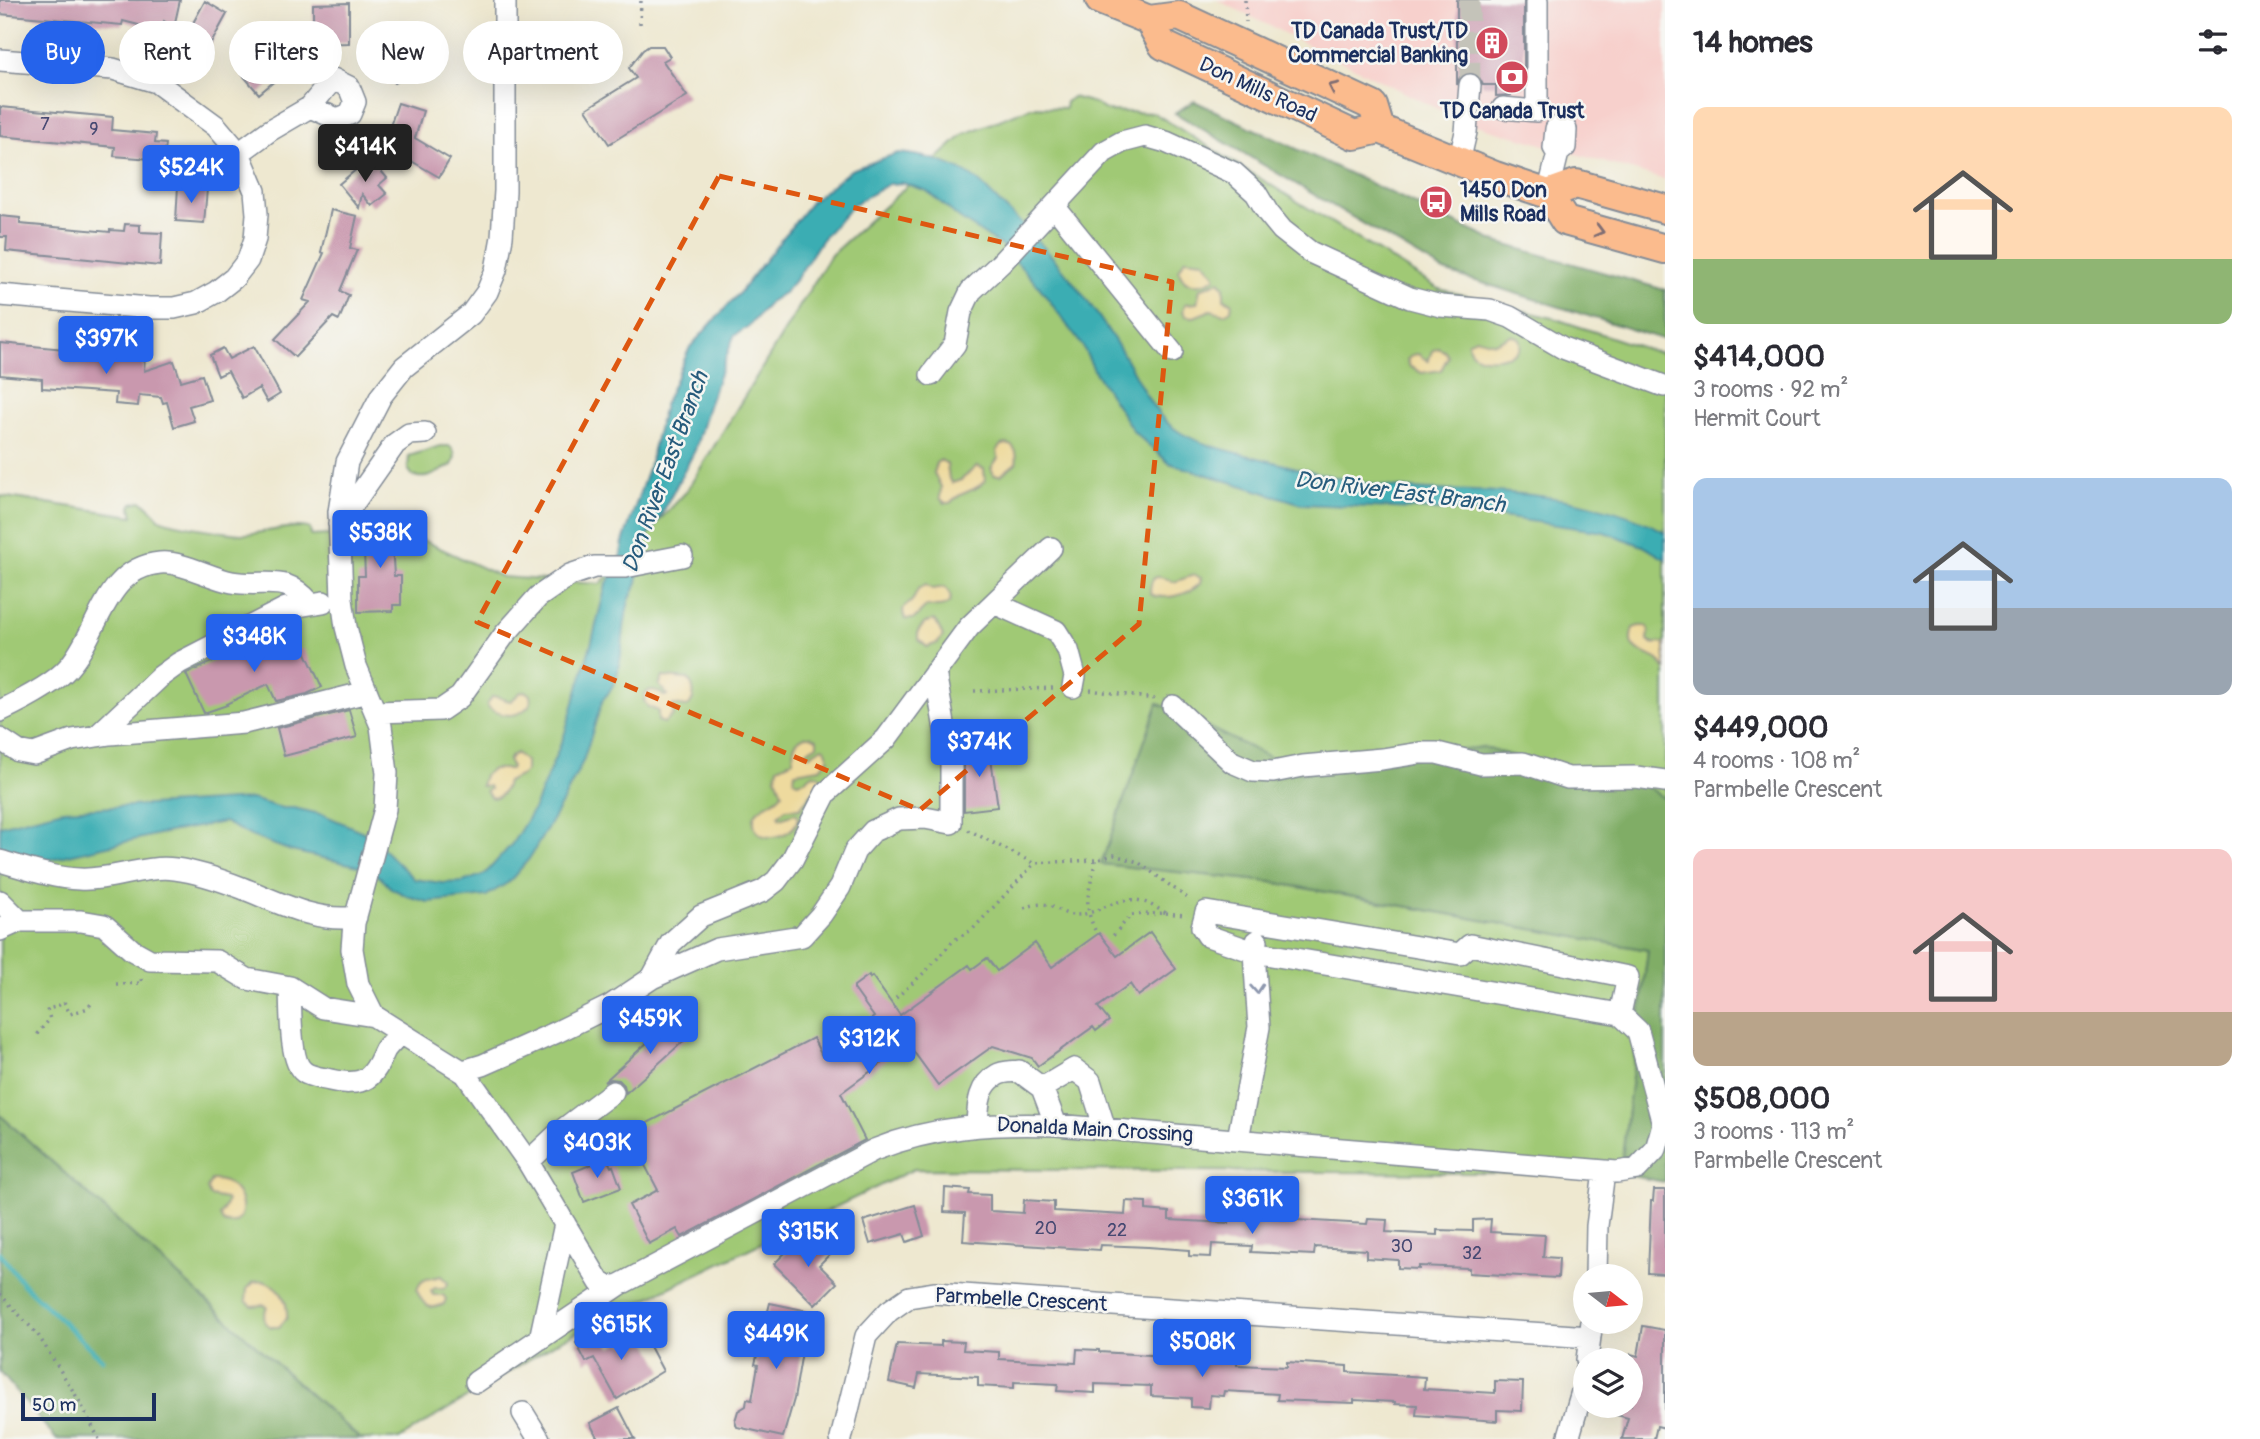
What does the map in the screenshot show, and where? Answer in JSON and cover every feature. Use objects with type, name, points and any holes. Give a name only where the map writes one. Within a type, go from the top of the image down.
[{"type":"main road","name":"Don Mills Road","points":[[1100,0],[1152,10],[1163,45],[1354,135],[1380,129],[1459,162],[1548,194]]},
{"type":"main road","points":[[1665,209],[1576,184],[1548,194],[1565,221],[1665,249]]},
{"type":"street","points":[[374,1016],[358,984],[352,940],[383,817],[387,765],[376,712],[350,646],[342,599],[338,512],[347,462],[380,396],[404,367],[478,307],[496,270],[505,199],[505,0]]},
{"type":"street","points":[[1503,108],[1537,111],[1537,0]]},
{"type":"street","points":[[0,60],[113,69],[156,82],[216,126],[239,153],[255,191],[257,215],[255,239],[248,260],[234,278],[195,303],[149,308],[0,295]]},
{"type":"street","points":[[1459,162],[1466,132],[1470,86]]},
{"type":"street","points":[[239,153],[268,131],[310,107]]},
{"type":"street","points":[[930,375],[955,344],[961,312],[971,291],[1001,263],[1104,152],[1122,142],[1144,136],[1234,173],[1256,193],[1282,230],[1310,252],[1410,298],[1441,306],[1490,310],[1510,317],[1563,348],[1664,386]]},
{"type":"street","points":[[1548,194],[1558,153]]},
{"type":"street","points":[[1054,206],[1172,352]]},
{"type":"street","points":[[339,524],[395,444],[410,434],[425,433]]},
{"type":"street","points":[[652,978],[671,943],[701,916],[763,891],[776,881],[792,860],[826,793],[886,739],[969,627],[1051,548]]},
{"type":"street","points":[[376,712],[441,710],[460,697],[505,634],[538,597],[569,575],[594,567],[625,567],[676,557]]},
{"type":"street","points":[[0,711],[64,672],[77,656],[120,580],[141,569],[160,563],[181,566],[231,582],[286,584],[301,592],[311,604]]},
{"type":"street","points":[[97,736],[174,666],[286,608],[342,599]]},
{"type":"street","points":[[994,603],[1056,631],[1068,650],[1075,676],[1073,687]]},
{"type":"street","points":[[463,1071],[483,1065],[610,1006],[652,978],[717,949],[802,936],[821,915],[840,887],[855,851],[873,831],[899,819],[925,818],[951,823],[951,764],[935,672]]},
{"type":"street","points":[[0,739],[18,751],[30,755],[63,742],[97,736],[244,723],[368,692]]},
{"type":"street","points":[[1173,706],[1232,762],[1254,771],[1273,772],[1420,752],[1437,753],[1481,764],[1523,763],[1568,778],[1636,777],[1665,781]]},
{"type":"street","points":[[0,861],[57,877],[80,879],[152,869],[174,869],[208,877],[327,918],[358,909]]},
{"type":"street","points":[[0,901],[20,921]]},
{"type":"street","points":[[1206,912],[1261,922],[1460,954],[1470,945],[1628,977],[1620,1014],[1254,952],[1208,936],[1202,927],[1206,912]]},
{"type":"street","points":[[0,930],[20,921],[81,921],[104,925],[132,950],[150,960],[217,961],[247,979],[290,987],[323,1008],[374,1016],[463,1071],[528,1162],[598,1280],[608,1287],[619,1285]]},
{"type":"street","points":[[1238,1139],[1259,1027],[1254,952],[1261,922]]},
{"type":"street","points":[[323,1008],[341,1002],[358,984]]},
{"type":"street","points":[[290,987],[292,1043],[295,1061],[303,1072],[337,1082],[366,1079],[374,1071],[386,1048],[400,1034]]},
{"type":"street","name":"Donalda Main Crossing","points":[[476,1382],[619,1285],[874,1150],[914,1135],[1002,1123],[1056,1125],[1617,1172],[1637,1169],[1656,1149],[1663,1124],[1638,1031],[1620,1014]]},
{"type":"street","points":[[1042,1088],[1074,1069],[1090,1081],[1105,1129]]},
{"type":"street","points":[[977,1125],[979,1099],[985,1086],[998,1074],[1019,1071],[1042,1088],[1056,1125]]},
{"type":"street","points":[[528,1162],[561,1131],[613,1092]]},
{"type":"street","points":[[511,1139],[561,1131]]},
{"type":"street","points":[[1596,1264],[1597,1226],[1604,1171]]},
{"type":"street","points":[[540,1339],[565,1224]]},
{"type":"street","name":"Parmbelle Crescent","points":[[841,1439],[866,1336],[889,1311],[909,1297],[934,1293],[1573,1328]]},
{"type":"street","points":[[523,1413],[540,1439]]},
{"type":"street","points":[[1568,1439],[1574,1418]]},
{"type":"path","points":[[640,24],[641,0]]},
{"type":"path","points":[[1245,0],[1246,26]]},
{"type":"path","points":[[951,823],[1035,863],[1095,860],[1115,855],[1138,862],[1206,912]]},
{"type":"path","points":[[1095,860],[1087,901],[1088,913],[1096,930]]},
{"type":"path","points":[[896,998],[927,970],[954,940],[972,930],[1035,863]]},
{"type":"path","points":[[1024,908],[1046,903],[1074,915],[1088,913],[1124,899],[1141,901],[1166,913],[1130,915],[1112,937]]},
{"type":"path","points":[[116,984],[142,983]]},
{"type":"path","points":[[37,1034],[50,1019],[47,1009],[64,1002],[70,1014],[88,1008],[93,1001]]},
{"type":"path","points":[[0,1294],[38,1335],[80,1402],[99,1439]]},
{"type":"highlighted area","points":[[719,176],[1172,282],[1139,624],[920,810],[477,622]]},
{"type":"shaded area","points":[[1217,0],[1665,0],[1665,180],[1462,121]]},
{"type":"green space","points":[[1072,97],[1094,103],[1107,111],[1154,113],[1439,289],[1556,319],[1665,355],[1665,799],[1645,785],[1302,773],[1257,752],[1101,864],[1271,882],[1648,950],[1620,1174],[914,1169],[559,1341],[399,1439],[360,1439],[0,1115],[0,496],[133,516],[133,503],[141,501],[165,521],[241,534],[296,527],[310,529],[311,536],[403,531],[502,577],[600,584],[686,492],[831,255],[964,134],[1032,107],[1065,108],[1066,102]]},
{"type":"green space","points":[[1194,101],[1496,242],[1665,290],[1665,340],[1444,271],[1175,113]]},
{"type":"green space","points":[[440,446],[449,446],[453,450],[455,457],[452,465],[429,476],[413,476],[408,469],[409,456]]},
{"type":"green space","points":[[1158,703],[1302,773],[1482,747],[1547,766],[1645,785],[1665,799],[1665,1182],[1620,1174],[1648,950],[1271,882],[1101,864]]},
{"type":"green space","points":[[0,1115],[360,1439],[56,1439],[0,1372]]},
{"type":"sand","points":[[1185,259],[1204,261],[1215,278],[1199,284],[1184,280],[1179,270]]},
{"type":"sand","points":[[1219,281],[1224,286],[1224,299],[1232,302],[1231,310],[1224,314],[1211,310],[1194,317],[1186,316],[1183,311],[1185,304],[1197,303],[1200,289]]},
{"type":"sand","points":[[1511,335],[1519,338],[1519,349],[1499,358],[1475,355],[1468,343],[1475,338],[1495,343]]},
{"type":"sand","points":[[1438,348],[1446,352],[1448,357],[1441,370],[1422,373],[1410,367],[1407,360],[1412,355],[1418,354],[1428,361],[1433,350]]},
{"type":"sand","points":[[1007,444],[1016,451],[1016,463],[1001,475],[994,475],[991,468],[998,458],[997,450],[1001,445]]},
{"type":"sand","points":[[941,460],[947,464],[952,483],[961,480],[977,466],[984,469],[985,481],[950,503],[945,503],[940,498],[941,487],[934,473],[936,463]]},
{"type":"sand","points":[[1194,575],[1201,578],[1200,584],[1189,591],[1169,597],[1150,594],[1151,583],[1155,578],[1174,582]]},
{"type":"sand","points":[[926,585],[932,589],[945,587],[951,598],[950,602],[938,607],[927,606],[914,619],[905,619],[904,608],[912,601],[919,588]]},
{"type":"sand","points":[[933,620],[943,636],[938,643],[927,647],[918,639],[918,631],[925,623]]},
{"type":"sand","points":[[1639,626],[1649,629],[1648,640],[1653,644],[1665,643],[1665,670],[1658,660],[1633,647],[1633,628]]},
{"type":"sand","points":[[663,677],[688,679],[694,693],[687,707],[673,705],[673,715],[664,723],[658,721],[658,711],[648,707],[644,701],[645,693],[650,690],[667,695],[659,685]]},
{"type":"sand","points":[[525,691],[530,695],[531,703],[517,714],[500,714],[487,704],[492,697],[511,701]]},
{"type":"sand","points":[[805,736],[817,739],[817,745],[807,751],[808,755],[822,747],[829,758],[820,768],[795,772],[794,780],[805,780],[813,774],[819,775],[822,781],[800,808],[786,809],[778,815],[780,818],[795,813],[799,816],[791,830],[776,836],[762,835],[754,824],[756,813],[782,793],[776,777],[778,767],[793,760],[794,745]]},
{"type":"sand","points":[[516,753],[526,762],[526,770],[507,782],[499,796],[490,797],[486,791],[490,789],[489,786],[481,786],[484,775],[493,769],[510,769],[508,761]]},
{"type":"sand","points":[[211,1180],[223,1181],[239,1195],[242,1213],[239,1220],[232,1223],[223,1222],[220,1216],[227,1202],[226,1199],[210,1196],[207,1189]]},
{"type":"sand","points":[[441,1276],[448,1283],[447,1286],[431,1291],[433,1295],[443,1295],[446,1299],[444,1304],[430,1307],[424,1303],[417,1290],[424,1280]]},
{"type":"sand","points":[[263,1281],[279,1291],[285,1300],[287,1318],[279,1327],[271,1327],[265,1323],[265,1305],[252,1306],[246,1301],[247,1289],[254,1282]]},
{"type":"water","name":"Don River East Branch","points":[[898,153],[934,159],[968,174],[1016,218],[1079,290],[1120,349],[1153,406],[1161,417],[1181,433],[1221,449],[1355,481],[1412,489],[1518,494],[1583,503],[1626,515],[1665,532],[1665,559],[1643,546],[1604,532],[1461,511],[1302,504],[1169,463],[1134,432],[1095,372],[1083,347],[1040,288],[1003,247],[959,218],[927,191],[903,183],[889,184],[854,204],[822,239],[785,292],[771,301],[749,326],[734,336],[695,450],[643,545],[636,585],[626,613],[619,666],[610,690],[603,699],[583,761],[529,859],[509,882],[486,896],[428,902],[391,888],[380,877],[363,867],[291,851],[251,836],[224,822],[43,861],[0,854],[0,826],[63,810],[251,799],[282,808],[324,815],[368,834],[414,879],[442,883],[463,882],[485,874],[512,844],[535,806],[564,736],[606,585],[620,560],[623,542],[649,466],[664,405],[690,347],[740,292],[812,201],[851,170]]},
{"type":"building","points":[[0,0],[180,0],[175,21],[119,21],[119,25],[105,23],[105,21],[0,14]]},
{"type":"building","name":"TD Canada Trust/TD Commercial Banking","points":[[1457,0],[1524,0],[1524,87],[1511,87],[1511,95],[1496,96],[1496,85],[1483,85],[1478,75],[1470,72],[1460,77],[1457,85]]},
{"type":"building","points":[[205,1],[227,14],[215,36],[215,21],[194,21]]},
{"type":"building","points":[[349,3],[349,43],[342,43],[342,21],[313,21],[313,4]]},
{"type":"building","points":[[649,46],[663,46],[670,57],[663,61],[687,96],[609,144],[586,109],[636,78],[629,68]]},
{"type":"building","points":[[250,84],[271,84],[259,94]]},
{"type":"building","points":[[398,103],[423,111],[415,138],[450,159],[439,177],[377,141],[377,135],[383,125],[389,129]]},
{"type":"building","points":[[0,107],[113,117],[112,130],[156,134],[155,143],[166,144],[164,160],[114,156],[115,147],[0,136]]},
{"type":"building","points":[[370,158],[387,178],[379,185],[387,194],[372,206],[362,194],[359,208],[339,184]]},
{"type":"building","points":[[178,186],[207,189],[204,223],[176,221]]},
{"type":"building","points":[[331,210],[357,216],[350,248],[357,250],[340,291],[349,295],[339,320],[333,317],[295,357],[275,339],[310,302],[303,300],[324,253],[321,252]]},
{"type":"building","points":[[0,216],[20,218],[20,224],[110,232],[124,231],[125,224],[140,225],[140,232],[162,233],[160,266],[6,251],[7,237],[0,237]]},
{"type":"building","points":[[0,343],[97,352],[98,349],[120,351],[120,354],[145,356],[144,371],[174,361],[181,381],[202,375],[210,400],[189,406],[194,421],[174,427],[167,402],[163,403],[161,397],[139,395],[138,406],[115,404],[116,393],[42,388],[42,379],[0,375]]},
{"type":"building","points":[[254,346],[280,394],[267,402],[259,388],[242,398],[228,371],[218,376],[210,355],[223,348],[229,359]]},
{"type":"building","points":[[403,524],[403,541],[392,541],[394,576],[401,576],[401,605],[393,605],[393,611],[358,612],[358,576],[365,576],[363,526]]},
{"type":"building","points":[[273,633],[280,648],[285,645],[286,649],[304,649],[322,687],[307,694],[276,701],[268,684],[227,705],[204,713],[186,674]]},
{"type":"building","points":[[349,710],[357,737],[284,756],[277,728]]},
{"type":"building","points":[[989,745],[998,807],[964,811],[962,749]]},
{"type":"building","points":[[1150,932],[1176,969],[1138,996],[1130,984],[1098,1007],[1109,1021],[1096,1031],[1093,1027],[1038,1066],[1032,1058],[993,1046],[938,1085],[908,1044],[841,1093],[865,1140],[682,1237],[677,1229],[649,1244],[629,1205],[658,1190],[628,1133],[813,1038],[822,1056],[874,1017],[854,989],[854,986],[869,975],[900,1015],[969,965],[972,969],[987,958],[997,971],[1035,943],[1052,967],[1099,933],[1117,956]]},
{"type":"building","points":[[672,1020],[688,1037],[626,1093],[619,1080],[604,1082]]},
{"type":"building","points":[[607,1158],[621,1188],[584,1202],[573,1172]]},
{"type":"building","points":[[945,1188],[970,1190],[969,1194],[990,1195],[990,1211],[1023,1213],[1024,1200],[1054,1202],[1054,1211],[1125,1215],[1126,1201],[1146,1202],[1146,1210],[1169,1212],[1169,1220],[1229,1223],[1229,1215],[1253,1217],[1253,1213],[1279,1215],[1279,1219],[1367,1224],[1368,1219],[1387,1220],[1386,1232],[1437,1235],[1437,1230],[1473,1231],[1473,1220],[1491,1219],[1490,1232],[1545,1235],[1543,1257],[1559,1258],[1558,1278],[1469,1273],[1469,1268],[1398,1268],[1398,1260],[1366,1258],[1366,1250],[1315,1247],[1314,1255],[1251,1252],[1252,1246],[1212,1244],[1211,1257],[1189,1256],[1189,1250],[1148,1247],[1101,1245],[1100,1250],[963,1241],[965,1213],[944,1212]]},
{"type":"building","points":[[1654,1190],[1665,1190],[1665,1274],[1648,1273],[1651,1201]]},
{"type":"building","points":[[915,1205],[924,1236],[907,1242],[904,1234],[870,1244],[863,1221]]},
{"type":"building","points":[[820,1234],[835,1249],[819,1265],[837,1283],[815,1305],[774,1264],[796,1242],[804,1251]]},
{"type":"building","points":[[770,1303],[813,1312],[807,1341],[804,1340],[794,1399],[783,1437],[737,1427],[735,1421],[738,1411],[746,1406],[747,1399],[752,1400],[758,1365],[755,1364]]},
{"type":"building","points":[[1643,1326],[1665,1330],[1665,1428],[1657,1426],[1654,1439],[1622,1439],[1628,1418],[1643,1418],[1643,1348],[1639,1348]]},
{"type":"building","points":[[601,1329],[611,1347],[622,1341],[624,1345],[644,1335],[663,1371],[617,1399],[594,1358],[586,1362],[576,1343]]},
{"type":"building","points":[[941,1341],[964,1342],[963,1350],[999,1352],[999,1359],[1076,1363],[1077,1349],[1237,1360],[1237,1365],[1287,1367],[1287,1362],[1347,1366],[1347,1372],[1425,1377],[1424,1389],[1495,1393],[1495,1381],[1523,1382],[1522,1411],[1497,1410],[1497,1421],[1416,1415],[1417,1405],[1395,1402],[1277,1400],[1278,1394],[1224,1391],[1223,1396],[1210,1395],[1209,1408],[1191,1407],[1191,1398],[1151,1396],[1151,1386],[1095,1384],[1095,1393],[1057,1391],[1058,1384],[1014,1382],[1014,1388],[978,1386],[978,1377],[919,1374],[916,1388],[889,1382],[897,1344],[941,1346]]},
{"type":"building","points":[[619,1408],[635,1439],[598,1439],[590,1423]]},
{"type":"waterway","points":[[0,1253],[23,1284],[102,1359]]},
{"type":"tunnel","points":[[1469,0],[1470,85]]},
{"type":"place","name":"TD Canada Trust/TD Commercial Banking","points":[[1492,43]]},
{"type":"place","name":"TD Canada Trust","points":[[1512,77]]},
{"type":"place","name":"1450 Don Mills Road","points":[[1436,202]]}]
